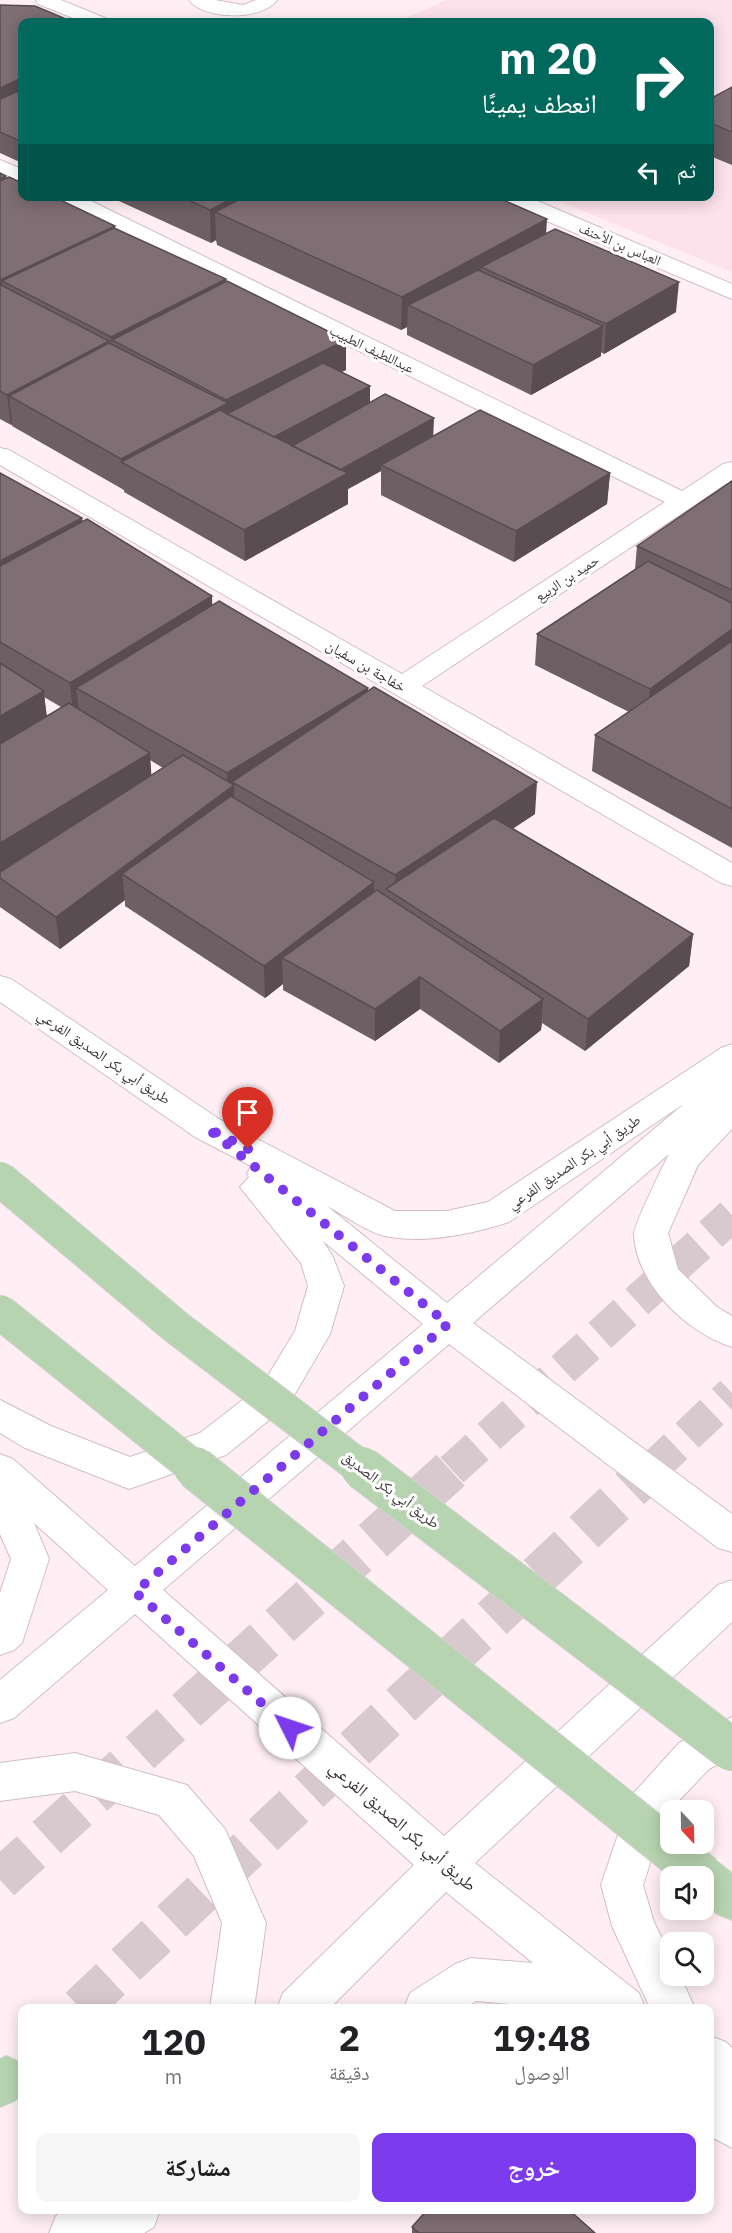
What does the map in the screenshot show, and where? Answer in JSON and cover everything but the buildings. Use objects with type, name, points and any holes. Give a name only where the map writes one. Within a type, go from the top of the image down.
[{"type":"main road","name":"طريق أبي بكر الصديق","points":[[0,1179],[176,1327],[732,1750]]},
{"type":"main road","points":[[0,1312],[689,1866]]},
{"type":"main road","points":[[714,1886],[732,1900]]},
{"type":"street","points":[[198,0],[229,11],[261,6],[268,0]]},
{"type":"street","points":[[36,1],[86,18]]},
{"type":"street","points":[[0,166],[18,175]]},
{"type":"street","name":"عبداللطيف الطبيب","points":[[73,201],[682,501]]},
{"type":"street","name":"العباس بن الأحنف","points":[[519,201],[732,292]]},
{"type":"street","name":"خفاجة بن سفيان","points":[[0,455],[732,876]]},
{"type":"street","name":"حميد بن الربيع","points":[[401,687],[732,469]]},
{"type":"street","name":"طريق أبي بكر الصديق الفرعي","points":[[0,987],[207,1128],[448,1324],[732,1536]]},
{"type":"street","name":"طريق أبي بكر الصديق الفرعي","points":[[207,1128],[390,1224],[447,1224],[497,1213],[732,1056]]},
{"type":"street","points":[[0,1705],[732,1082]]},
{"type":"street","points":[[732,1108],[684,1158],[651,1233],[662,1275],[704,1317],[732,1333]]},
{"type":"street","points":[[0,1415],[38,1437],[129,1473],[213,1444],[276,1394],[312,1334],[326,1286],[315,1257],[207,1128]]},
{"type":"street","name":"طريق أبي بكر الصديق الفرعي","points":[[0,1470],[444,1864],[618,2004]]},
{"type":"street","points":[[0,1490],[30,1559],[8,1631],[0,1638]]},
{"type":"street","points":[[302,2004],[444,1864],[732,1598]]},
{"type":"street","points":[[671,2004],[634,1926],[622,1885],[646,1810],[694,1756],[732,1736]]},
{"type":"street","points":[[0,1782],[75,1772],[172,1799],[210,1843],[244,1923],[233,2004]]},
{"type":"street","points":[[432,2004],[471,1979],[561,1987],[583,2004]]},
{"type":"street","points":[[714,2062],[732,2081]]},
{"type":"street","points":[[714,2081],[732,2096]]},
{"type":"street","points":[[714,2110],[732,2125]]},
{"type":"street","points":[[58,2233],[73,2214]]},
{"type":"street","points":[[73,2233],[92,2214]]},
{"type":"street","points":[[102,2233],[131,2214]]},
{"type":"shaded area","points":[[446,0],[732,0],[732,272],[559,201],[714,201],[714,18],[406,18]]},
{"type":"tunnel","points":[[452,1470],[732,1215]]},
{"type":"tunnel","points":[[651,1470],[732,1393]]},
{"type":"tunnel","points":[[0,1880],[453,1468]]},
{"type":"tunnel","points":[[84,2004],[652,1468]]},
{"type":"route","points":[[248,1149],[207,1128],[448,1324],[135,1592],[290,1728]]}]
